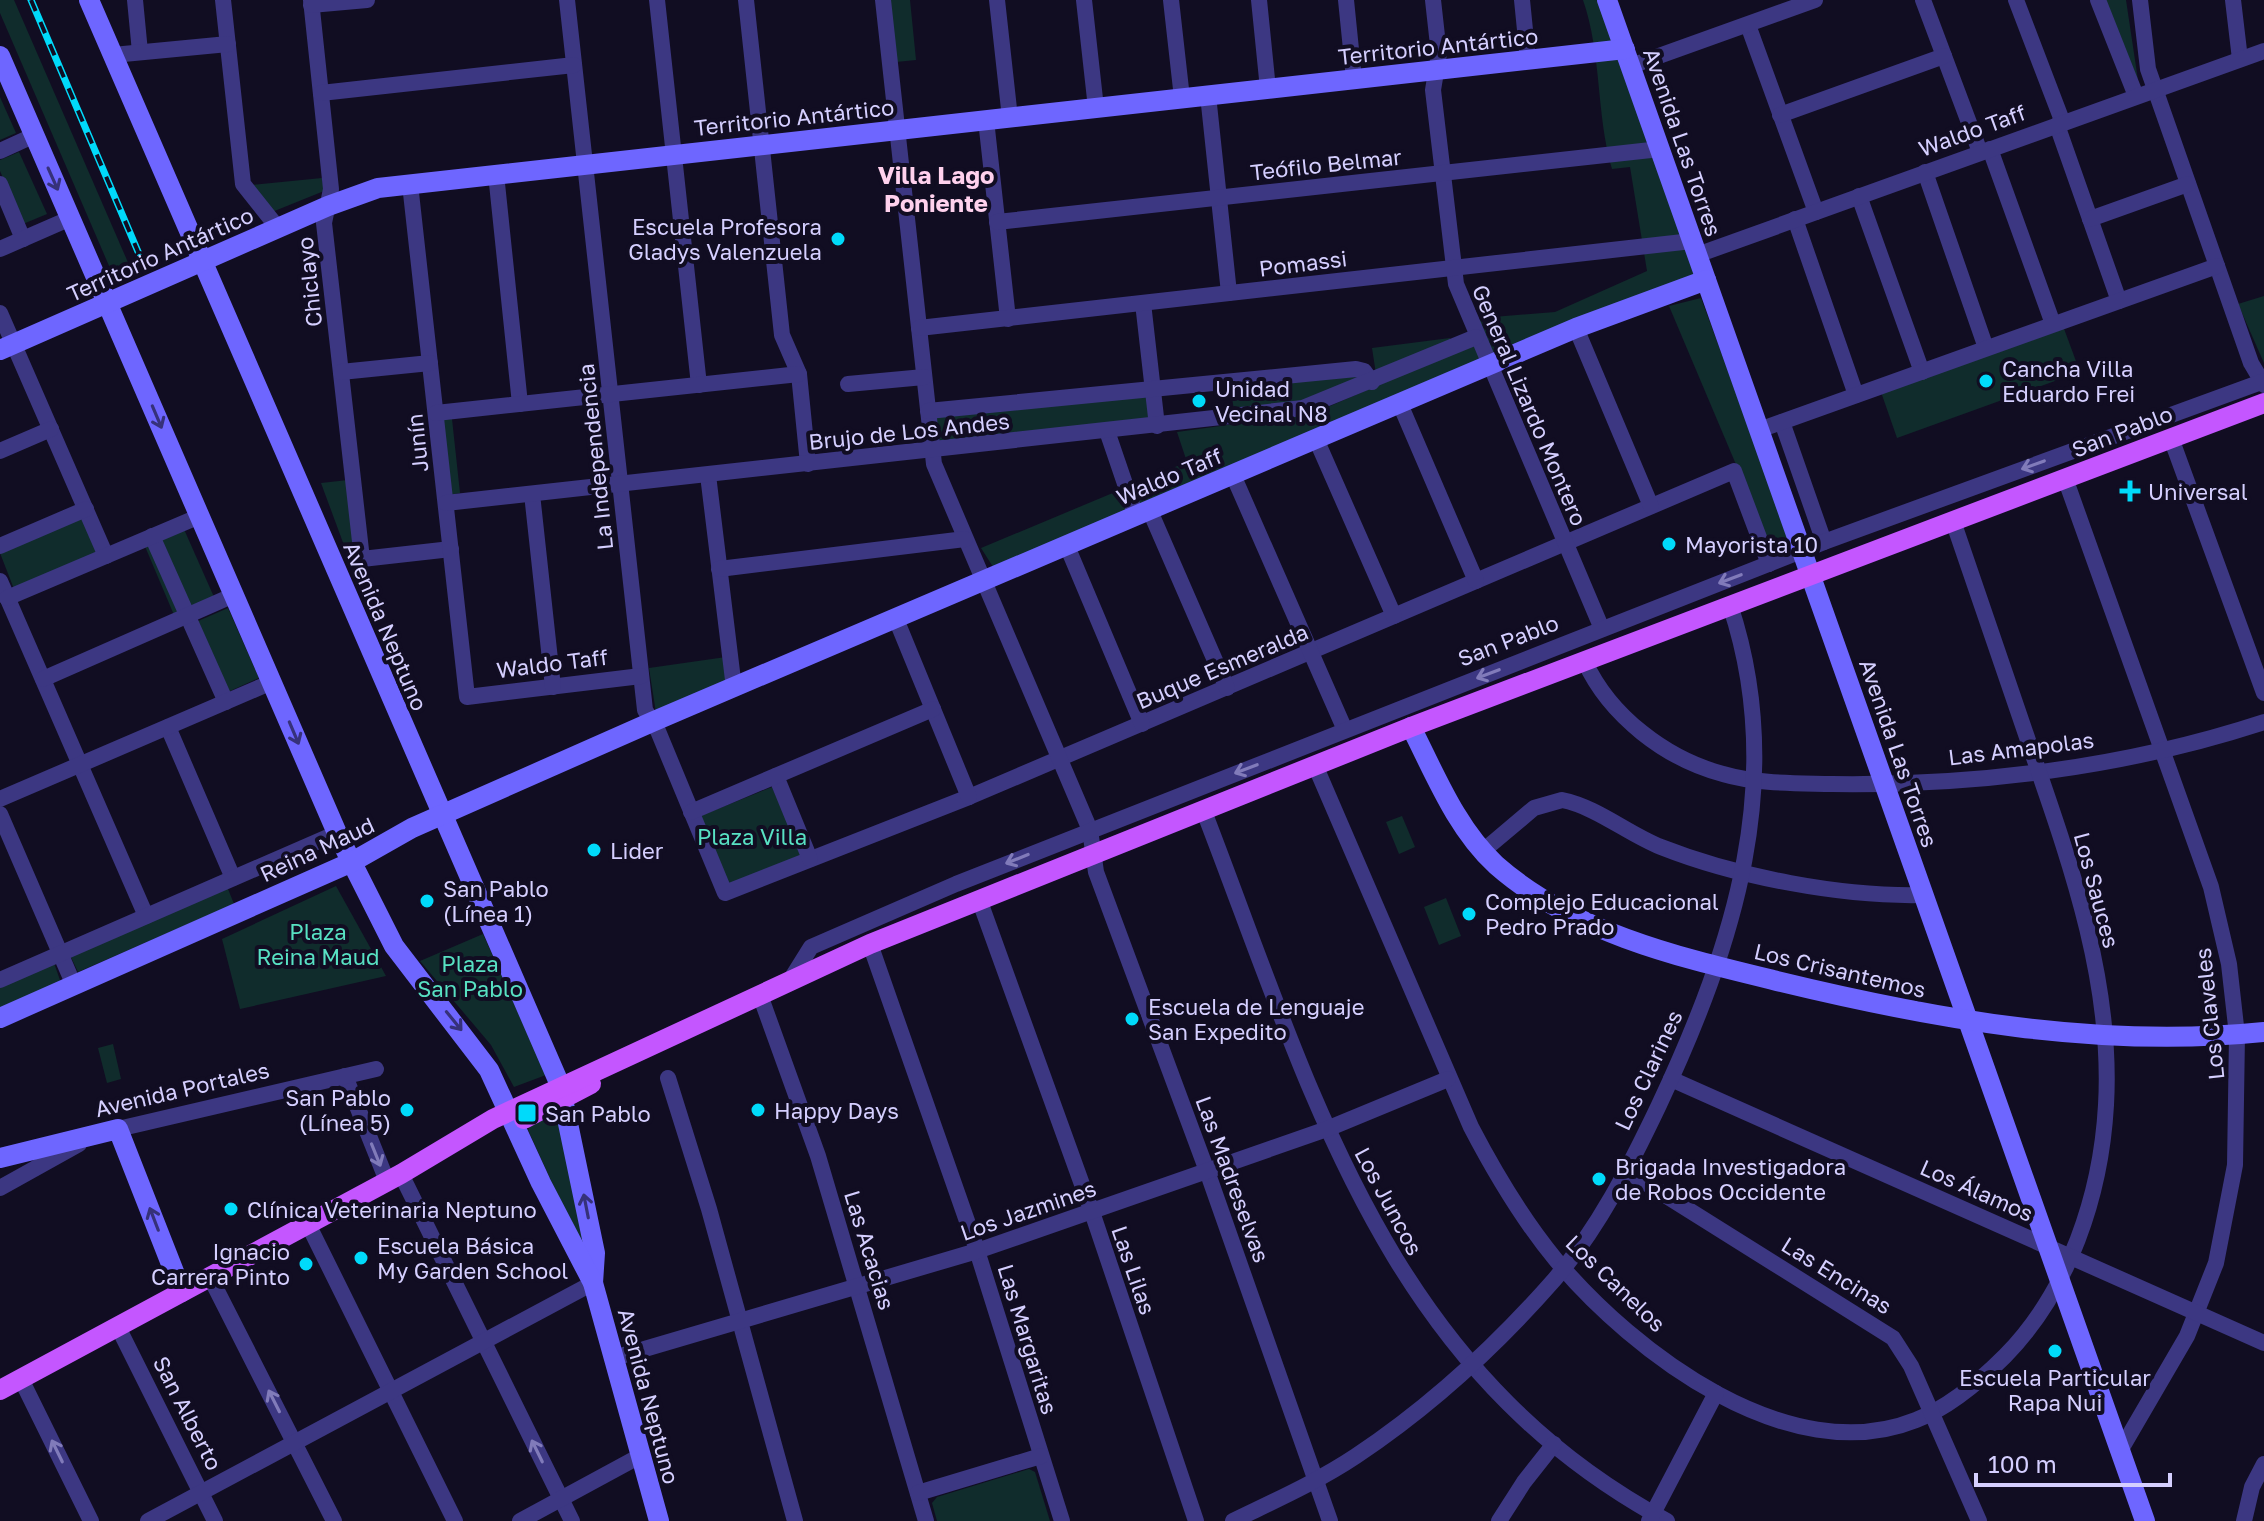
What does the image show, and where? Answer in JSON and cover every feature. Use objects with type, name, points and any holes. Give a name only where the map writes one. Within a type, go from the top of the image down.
[{"type":"main road","name":"San Pablo","points":[[0,1390],[421,1163],[468,1146],[510,1118],[791,979],[870,944],[1411,727],[2264,403]]},
{"type":"street","name":"Avenida Neptuno","points":[[89,0],[562,1092],[595,1253],[593,1283]]},
{"type":"street","points":[[135,0],[140,52]]},
{"type":"street","points":[[223,0],[243,184],[278,228]]},
{"type":"street","points":[[311,3],[367,0]]},
{"type":"street","name":"La Independencia","points":[[567,0],[645,710],[725,893]]},
{"type":"street","points":[[657,0],[699,385]]},
{"type":"street","points":[[746,0],[782,335],[799,374],[808,464]]},
{"type":"street","name":"Las Madreselvas","points":[[883,0],[937,474],[1090,830],[1096,872],[1207,1171],[1330,1521]]},
{"type":"street","points":[[997,0],[1010,118]]},
{"type":"street","points":[[1084,0],[1096,108]]},
{"type":"street","points":[[1171,0],[1182,98]]},
{"type":"street","points":[[1259,0],[1268,89]]},
{"type":"street","points":[[1346,0],[1354,79]]},
{"type":"street","name":"General Lizardo Montero","points":[[1433,0],[1439,54],[1433,90],[1458,293],[1602,629]]},
{"type":"street","points":[[1522,0],[1528,60]]},
{"type":"street","name":"Avenida Las Torres","points":[[1607,0],[2145,1521]]},
{"type":"street","name":"Territorio Antártico","points":[[7,347],[367,190],[1528,60],[1628,58],[1748,25],[1815,0]]},
{"type":"street","points":[[1923,0],[2053,324]]},
{"type":"street","points":[[2016,0],[2119,301]]},
{"type":"street","points":[[2098,0],[2136,96]]},
{"type":"street","points":[[2140,0],[2147,61],[2155,89],[2251,363],[2263,382]]},
{"type":"street","points":[[2233,0],[2240,59]]},
{"type":"street","name":"Chiclayo","points":[[311,3],[331,189],[324,223],[362,559],[451,549]]},
{"type":"street","points":[[1748,25],[1816,212]]},
{"type":"street","points":[[113,55],[228,44]]},
{"type":"street","name":"Waldo Taff","points":[[1695,248],[1816,212],[2264,51]]},
{"type":"street","name":"Avenida Neptuno","points":[[0,56],[337,833],[394,946],[475,1048],[593,1283],[659,1521]]},
{"type":"street","points":[[1780,115],[1944,56]]},
{"type":"street","points":[[321,93],[574,65]]},
{"type":"street","points":[[1208,95],[1229,293]]},
{"type":"street","points":[[986,120],[1008,319]]},
{"type":"street","points":[[0,151],[35,135]]},
{"type":"street","name":"Teófilo Belmar","points":[[997,222],[1660,149]]},
{"type":"street","points":[[1925,172],[1986,348]]},
{"type":"street","points":[[496,174],[520,404]]},
{"type":"street","points":[[0,184],[23,239]]},
{"type":"street","name":"Junín","points":[[410,184],[467,697]]},
{"type":"street","points":[[2090,219],[2188,184]]},
{"type":"street","points":[[1859,196],[1922,372]]},
{"type":"street","points":[[0,249],[71,218]]},
{"type":"street","points":[[1795,219],[1856,395]]},
{"type":"street","name":"Pomassi","points":[[919,328],[1453,268],[1695,248]]},
{"type":"street","points":[[1759,430],[2217,266]]},
{"type":"street","name":"Waldo Taff","points":[[652,722],[1576,328],[1706,280]]},
{"type":"street","points":[[1143,303],[1157,426]]},
{"type":"street","points":[[0,313],[7,347],[51,429],[106,556]]},
{"type":"street","points":[[1576,328],[1651,506]]},
{"type":"street","name":"Brujo de Los Andes","points":[[446,503],[1303,408],[1476,337]]},
{"type":"street","points":[[341,372],[430,363]]},
{"type":"street","name":"Brujo de Los Andes","points":[[928,411],[1356,369],[1364,371],[1372,382]]},
{"type":"street","points":[[436,413],[799,374]]},
{"type":"street","points":[[848,384],[924,377]]},
{"type":"street","name":"San Pablo","points":[[791,979],[803,956],[819,943],[1090,830],[1824,542],[2263,382]]},
{"type":"street","points":[[1400,404],[1476,581]]},
{"type":"street","points":[[1782,422],[1824,542]]},
{"type":"street","points":[[0,451],[51,429]]},
{"type":"street","points":[[1107,431],[1143,514],[1227,688]]},
{"type":"street","points":[[2171,438],[2264,693]]},
{"type":"street","points":[[1316,439],[1394,616]]},
{"type":"street","name":"Buque Esmeralda","points":[[725,893],[1060,759],[1734,471],[1769,564]]},
{"type":"street","points":[[708,475],[734,688]]},
{"type":"street","points":[[1233,475],[1345,730]]},
{"type":"street","name":"Los Claveles","points":[[2065,478],[2216,906],[2229,964],[2237,1035],[2237,1132],[2230,1201],[2216,1263],[2198,1313],[2120,1451]]},
{"type":"street","points":[[532,494],[553,687]]},
{"type":"street","points":[[0,546],[86,509]]},
{"type":"street","points":[[7,598],[200,516]]},
{"type":"street","name":"Los Sauces","points":[[1953,521],[2075,880],[2097,980],[2104,1034],[2106,1103],[2102,1139],[2071,1257],[2060,1280]]},
{"type":"street","points":[[152,536],[226,702]]},
{"type":"street","points":[[719,569],[965,539]]},
{"type":"street","points":[[1067,546],[1142,724]]},
{"type":"street","points":[[0,581],[146,916]]},
{"type":"street","points":[[43,679],[234,595]]},
{"type":"street","name":"Los Clarines","points":[[1233,1521],[1355,1457],[1404,1421],[1470,1364],[1564,1268],[1625,1170],[1671,1079],[1716,966],[1743,871],[1756,780],[1757,729],[1751,675],[1730,605]]},
{"type":"street","points":[[896,619],[969,797]]},
{"type":"street","name":"Las Amapolas","points":[[1585,662],[1596,682],[1620,711],[1664,750],[1709,770],[1756,780],[1884,784],[2038,770],[2162,751],[2264,722]]},
{"type":"street","name":"Waldo Taff","points":[[467,697],[641,676]]},
{"type":"street","points":[[0,799],[272,682]]},
{"type":"street","points":[[691,812],[933,709]]},
{"type":"street","name":"Reina Maud","points":[[0,1018],[73,983],[352,862],[442,815],[652,722]]},
{"type":"street","points":[[168,727],[233,878]]},
{"type":"street","name":"Los Crisantemos","points":[[1411,727],[1457,815],[1483,851],[1519,882],[1577,916],[1625,938],[1716,966],[1874,1004],[1968,1021],[2104,1034],[2237,1035],[2264,1032]]},
{"type":"street","name":"Los Canelos","points":[[1315,765],[1448,1079],[1492,1165],[1564,1268],[1638,1337],[1716,1393],[1767,1419],[1826,1431],[1885,1429],[1932,1413],[1981,1378],[2013,1348],[2042,1311],[2060,1280]]},
{"type":"street","points":[[776,776],[810,859]]},
{"type":"street","points":[[1483,851],[1534,808],[1562,800],[1662,848],[1743,871],[1850,893],[1924,895]]},
{"type":"street","name":"Los Juncos","points":[[1203,809],[1327,1129],[1384,1244],[1470,1364],[1507,1404],[1554,1444],[1656,1518]]},
{"type":"street","points":[[0,814],[73,983]]},
{"type":"street","name":"Reina Maud","points":[[0,980],[337,833]]},
{"type":"street","name":"Las Lilas","points":[[979,899],[1092,1212],[1196,1521]]},
{"type":"street","name":"Las Margaritas","points":[[870,944],[977,1251],[1062,1521]]},
{"type":"street","name":"Las Acacias","points":[[760,995],[802,1106],[859,1287],[926,1521]]},
{"type":"street","name":"Avenida Portales","points":[[0,1158],[376,1069]]},
{"type":"street","points":[[345,1076],[394,1178],[483,1340],[572,1521]]},
{"type":"street","points":[[668,1078],[795,1521]]},
{"type":"street","name":"Los Jazmines","points":[[614,1358],[977,1251],[1327,1129],[1448,1079]]},
{"type":"street","name":"Los Álamos","points":[[1671,1079],[2264,1343]]},
{"type":"street","points":[[118,1129],[182,1292]]},
{"type":"street","points":[[0,1188],[96,1134]]},
{"type":"street","name":"Las Encinas","points":[[1625,1170],[1886,1332],[1906,1355],[1979,1521]]},
{"type":"street","points":[[308,1224],[455,1521]]},
{"type":"street","points":[[210,1277],[334,1521]]},
{"type":"street","points":[[148,1521],[593,1283]]},
{"type":"street","name":"San Alberto","points":[[118,1327],[215,1521]]},
{"type":"street","points":[[21,1379],[91,1521]]},
{"type":"street","points":[[1656,1518],[1716,1393]]},
{"type":"street","points":[[1499,1521],[1554,1444]]},
{"type":"street","points":[[520,1521],[640,1456]]},
{"type":"street","points":[[918,1493],[1041,1456]]},
{"type":"street","points":[[2244,1521],[2252,1487],[2264,1464]]},
{"type":"green space","points":[[0,0],[14,0],[133,274],[116,282],[0,13]]},
{"type":"green space","points":[[890,0],[910,0],[916,60],[896,62]]},
{"type":"green space","points":[[1583,0],[1598,0],[1697,276],[995,570],[981,548],[1187,462],[1177,432],[1314,413],[1471,345],[1481,318],[1555,312],[1647,271],[1630,167],[1612,169],[1607,148],[1593,42]]},
{"type":"green space","points":[[2104,0],[2126,0],[2138,80]]},
{"type":"green space","points":[[0,97],[16,133],[0,140]]},
{"type":"green space","points":[[19,152],[47,214],[23,224],[0,171],[0,160]]},
{"type":"green space","points":[[322,178],[324,191],[272,212],[251,185]]},
{"type":"green space","points":[[2264,296],[2264,363],[2238,304]]},
{"type":"green space","points":[[1701,298],[1792,545],[1773,552],[1669,306]]},
{"type":"green space","points":[[2063,326],[2080,372],[1897,438],[1881,392]]},
{"type":"green space","points":[[1450,338],[1451,342],[1376,374],[1372,348]]},
{"type":"green space","points":[[1355,373],[1359,379],[1309,401],[1233,409],[1232,387]]},
{"type":"green space","points":[[1151,392],[1152,420],[937,445],[934,415]]},
{"type":"green space","points":[[452,419],[460,493],[448,495],[440,420]]},
{"type":"green space","points":[[348,480],[355,555],[348,556],[321,483]]},
{"type":"green space","points":[[84,516],[99,553],[14,589],[0,553]]},
{"type":"green space","points":[[183,527],[214,597],[174,615],[144,544]]},
{"type":"green space","points":[[228,608],[259,678],[219,696],[189,625]]},
{"type":"green space","points":[[726,657],[730,682],[656,713],[649,668]]},
{"type":"green space","name":"Plaza Villa","points":[[772,787],[803,858],[728,886],[700,816]]},
{"type":"green space","points":[[1402,816],[1415,847],[1399,854],[1386,822]]},
{"type":"green space","points":[[226,884],[234,904],[78,972],[69,953]]},
{"type":"green space","name":"Plaza Reina Maud","points":[[336,886],[386,976],[240,1009],[222,939]]},
{"type":"green space","points":[[1446,898],[1461,936],[1439,945],[1424,907]]},
{"type":"green space","name":"Plaza San Pablo","points":[[483,934],[546,1075],[514,1087],[491,1045],[420,961]]},
{"type":"green space","points":[[53,960],[61,983],[0,1009],[0,984]]},
{"type":"green space","points":[[113,1044],[121,1079],[107,1083],[98,1048]]},
{"type":"green space","points":[[557,1116],[593,1273],[528,1130],[531,1125]]},
{"type":"green space","points":[[1029,1469],[1035,1472],[1050,1521],[937,1521],[932,1503],[937,1497]]},
{"type":"railway","points":[[31,0],[142,261]]},
{"type":"place","name":"Escuela Profesora Gladys Valenzuela","points":[[838,239]]},
{"type":"place","name":"Cancha Villa Eduardo Frei","points":[[1986,381]]},
{"type":"place","name":"Unidad Vecinal N8","points":[[1199,401]]},
{"type":"place","name":"Universal","points":[[2130,491]]},
{"type":"place","name":"Mayorista 10","points":[[1669,544]]},
{"type":"place","name":"Lider","points":[[594,850]]},
{"type":"place","name":"San Pablo (Línea 1)","points":[[427,901]]},
{"type":"place","name":"Complejo Educacional Pedro Prado","points":[[1469,914]]},
{"type":"place","name":"Escuela de Lenguaje San Expedito","points":[[1132,1019]]},
{"type":"place","name":"San Pablo (Línea 5)","points":[[407,1110]]},
{"type":"place","name":"Happy Days","points":[[758,1110]]},
{"type":"place","name":"San Pablo","points":[[527,1113]]},
{"type":"place","name":"Brigada Investigadora de Robos Occidente","points":[[1599,1179]]},
{"type":"place","name":"Clínica Veterinaria Neptuno","points":[[231,1209]]},
{"type":"place","name":"Escuela Básica My Garden School","points":[[361,1258]]},
{"type":"place","name":"Ignacio Carrera Pinto","points":[[306,1264]]},
{"type":"place","name":"Escuela Particular Rapa Nui","points":[[2055,1351]]},
{"type":"district","name":"Villa Lago Poniente","points":[[936,188]]}]
